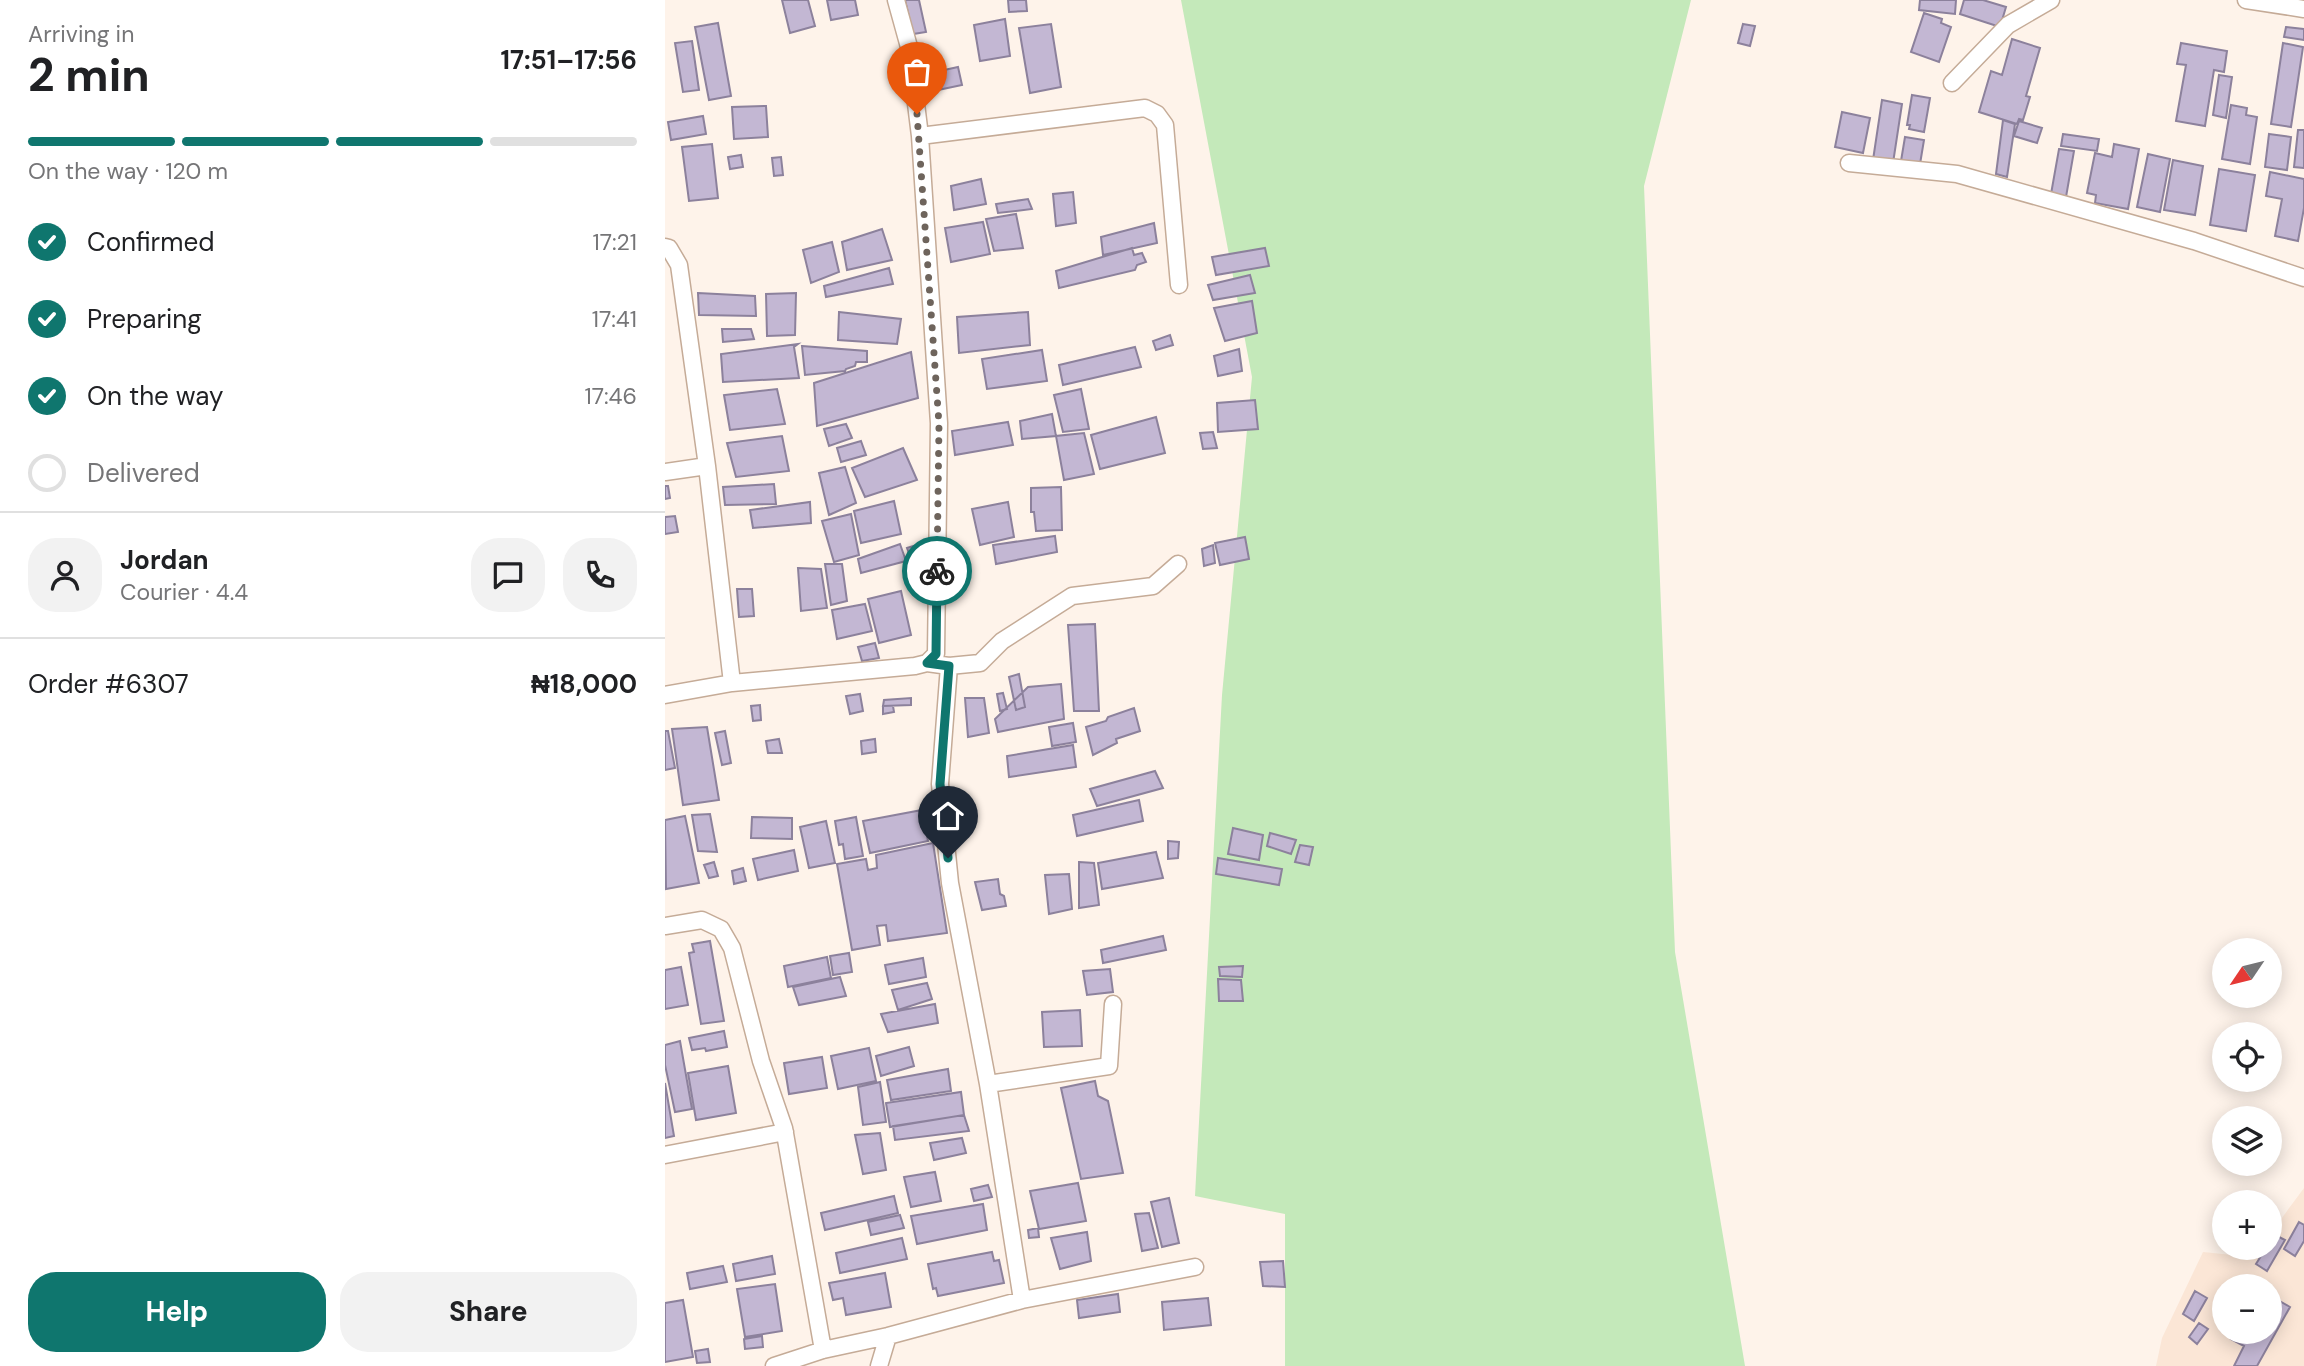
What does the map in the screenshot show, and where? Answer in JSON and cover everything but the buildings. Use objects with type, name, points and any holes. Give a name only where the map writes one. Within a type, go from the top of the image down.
[{"type":"street","points":[[896,0],[909,47],[920,136],[939,424],[936,654],[927,663]]},
{"type":"street","points":[[1952,83],[2008,25],[2051,0]]},
{"type":"street","points":[[2246,0],[2304,9]]},
{"type":"street","points":[[920,136],[1145,108],[1157,114],[1165,125],[1179,285]]},
{"type":"street","points":[[1849,163],[1957,174],[2193,241],[2304,278]]},
{"type":"street","points":[[665,247],[669,248],[679,265],[707,466],[732,683]]},
{"type":"street","points":[[665,472],[707,466]]},
{"type":"street","points":[[665,695],[732,683],[927,663],[949,666],[979,663],[1002,641],[1072,596],[1153,586],[1178,564]]},
{"type":"street","points":[[949,666],[940,784],[950,883],[988,1084],[1022,1300]]},
{"type":"street","points":[[665,926],[702,920],[721,929],[732,948],[761,1061],[785,1132],[823,1350]]},
{"type":"street","points":[[988,1084],[1109,1066],[1113,1004]]},
{"type":"street","points":[[665,1155],[785,1132]]},
{"type":"street","points":[[774,1366],[823,1350],[888,1336],[1022,1300],[1195,1267]]},
{"type":"street","points":[[879,1366],[888,1336]]},
{"type":"shaded area","points":[[2304,1188],[2304,1366],[2156,1366],[2162,1338],[2203,1252],[2212,1253],[2212,1260],[2282,1260],[2282,1218]]},
{"type":"green space","points":[[1181,0],[1691,0],[1644,186],[1675,952],[1745,1366],[1285,1366],[1285,1214],[1195,1196],[1222,695],[1252,377]]},
{"type":"way so far","points":[[917,114],[939,424],[937,571]]},
{"type":"route","points":[[937,571],[936,654],[927,663],[949,666],[940,784],[948,858]]}]
